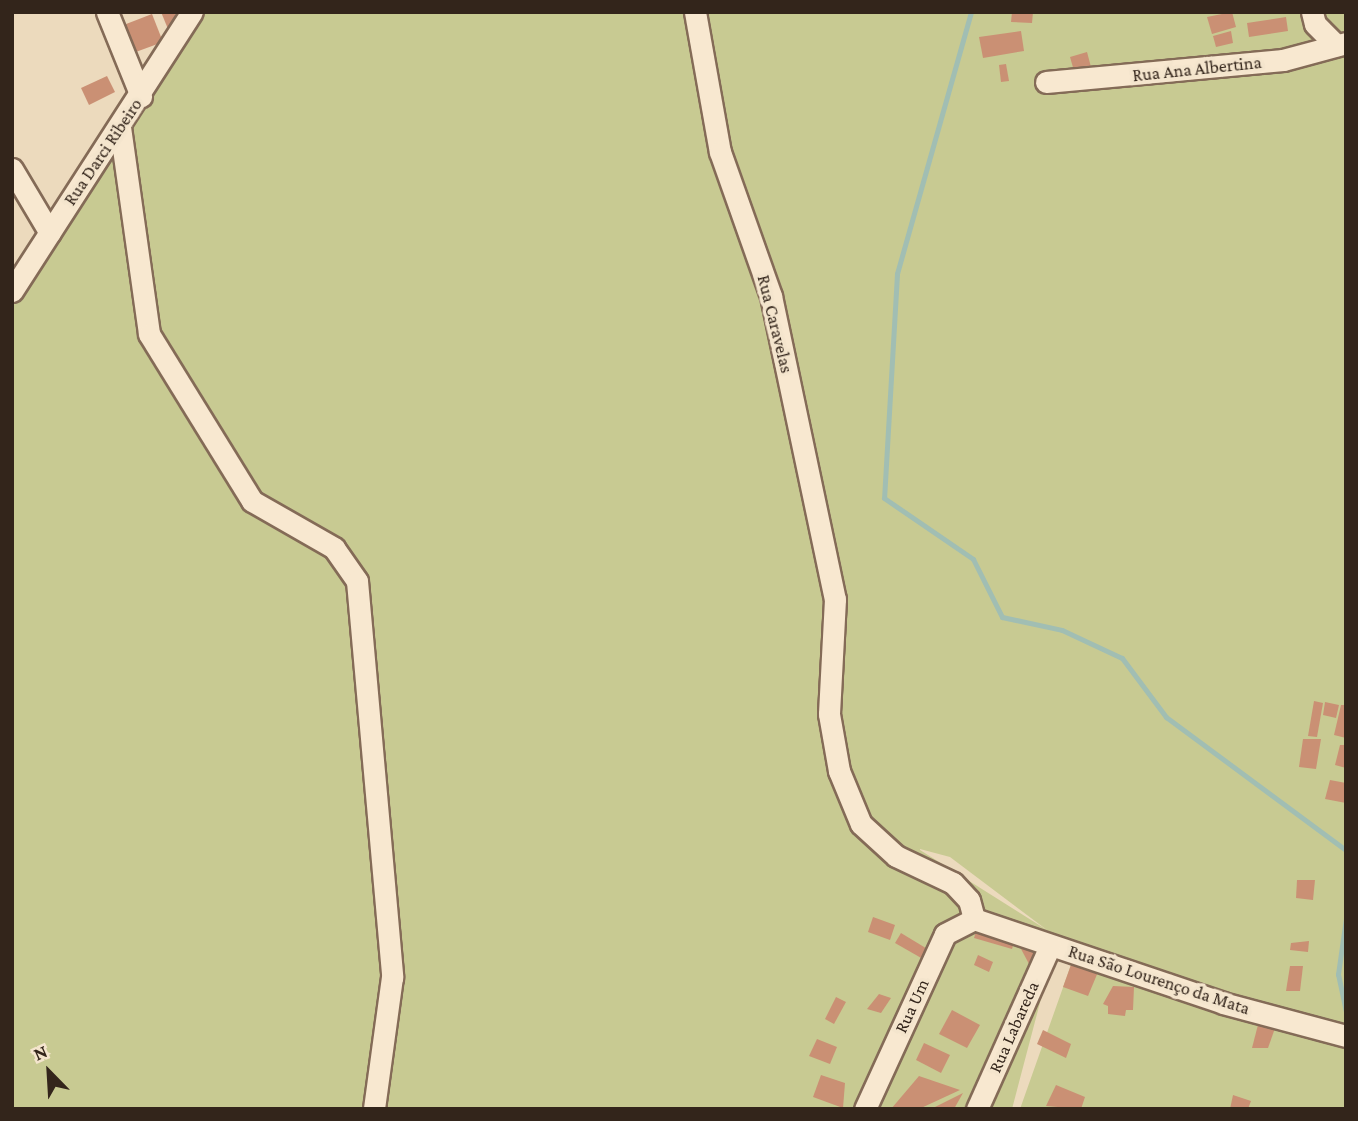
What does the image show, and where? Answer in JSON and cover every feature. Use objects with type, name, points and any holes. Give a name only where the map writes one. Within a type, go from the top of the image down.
[{"type":"street","points":[[107,12],[141,96]]},
{"type":"street","name":"Rua Darci Ribeiro","points":[[12,291],[141,96],[192,12]]},
{"type":"street","name":"Rua Caravelas","points":[[695,12],[720,152],[771,296],[835,599],[831,739],[850,804],[860,824],[888,850],[961,890],[974,919]]},
{"type":"street","points":[[1311,12],[1315,24],[1341,44]]},
{"type":"street","name":"Rua Ana Albertina","points":[[1046,82],[1283,60],[1341,44]]},
{"type":"street","points":[[120,127],[149,334],[252,501],[334,548],[357,581],[392,977],[374,1109]]},
{"type":"street","points":[[12,169],[50,233]]},
{"type":"street","name":"Rua São Lourenço da Mata","points":[[974,919],[1223,1003],[1346,1036]]},
{"type":"street","name":"Rua Um","points":[[865,1109],[945,934],[974,919]]},
{"type":"street","name":"Rua Labareda","points":[[977,1109],[1050,946]]},
{"type":"green space","points":[[201,12],[1346,12],[1346,1109],[1020,1109],[1072,962],[1057,938],[1012,1109],[12,1109],[12,298]],"holes":[[[920,849],[950,857],[1047,930]]]},
{"type":"building","points":[[161,12],[174,12],[179,24],[168,29]]},
{"type":"building","points":[[1012,12],[1033,12],[1032,23],[1011,22]]},
{"type":"building","points":[[1232,12],[1236,27],[1212,34],[1207,17]]},
{"type":"building","points":[[152,14],[163,42],[133,53],[121,26]]},
{"type":"building","points":[[1286,17],[1288,31],[1249,37],[1247,23]]},
{"type":"building","points":[[1021,31],[1024,51],[983,58],[979,37]]},
{"type":"building","points":[[1231,31],[1233,43],[1216,47],[1213,36]]},
{"type":"building","points":[[1087,52],[1091,67],[1074,71],[1070,57]]},
{"type":"building","points":[[1006,64],[1009,81],[1001,82],[999,65]]},
{"type":"building","points":[[107,76],[115,92],[89,105],[81,88]]},
{"type":"building","points":[[1314,701],[1323,703],[1317,737],[1308,736]]},
{"type":"building","points":[[1325,702],[1339,705],[1336,718],[1323,715]]},
{"type":"building","points":[[1341,705],[1346,705],[1346,738],[1334,735]]},
{"type":"building","points":[[1303,739],[1321,739],[1316,769],[1299,767]]},
{"type":"building","points":[[1340,745],[1346,745],[1346,768],[1335,765]]},
{"type":"building","points":[[1330,780],[1346,783],[1346,803],[1325,799]]},
{"type":"building","points":[[1297,880],[1315,880],[1313,900],[1296,898]]},
{"type":"building","points":[[873,917],[895,925],[890,940],[868,932]]},
{"type":"building","points":[[977,928],[1015,939],[1012,949],[974,938]]},
{"type":"building","points":[[901,933],[929,950],[923,959],[895,943]]},
{"type":"building","points":[[1309,941],[1308,952],[1290,950],[1291,943]]},
{"type":"building","points":[[1023,943],[1034,946],[1038,954],[1029,964],[1020,947]]},
{"type":"building","points":[[978,955],[993,962],[989,972],[974,965]]},
{"type":"building","points":[[1072,962],[1098,972],[1088,996],[1063,987]]},
{"type":"building","points":[[1290,966],[1303,966],[1300,991],[1286,991]]},
{"type":"building","points":[[1113,986],[1134,987],[1133,1010],[1126,1010],[1125,1016],[1108,1014],[1108,1006],[1103,1004]]},
{"type":"building","points":[[879,994],[891,998],[881,1013],[867,1009]]},
{"type":"building","points":[[836,997],[846,1002],[834,1024],[825,1019]]},
{"type":"building","points":[[952,1010],[980,1025],[967,1048],[939,1034]]},
{"type":"building","points":[[1260,1017],[1279,1017],[1268,1048],[1252,1048]]},
{"type":"building","points":[[1043,1030],[1071,1044],[1066,1058],[1037,1044]]},
{"type":"building","points":[[817,1039],[837,1047],[830,1064],[809,1056]]},
{"type":"building","points":[[924,1043],[950,1055],[941,1073],[916,1060]]},
{"type":"building","points":[[821,1075],[845,1083],[843,1108],[813,1097]]},
{"type":"building","points":[[919,1076],[960,1090],[919,1109],[891,1109]]},
{"type":"building","points":[[1056,1085],[1085,1097],[1081,1109],[1046,1106]]},
{"type":"building","points":[[963,1093],[954,1109],[931,1109]]},
{"type":"building","points":[[1233,1095],[1251,1101],[1248,1109],[1230,1109]]},
{"type":"waterway","points":[[971,12],[897,274],[884,498],[973,559],[1002,617],[1062,630],[1122,658],[1166,717],[1346,850]]},
{"type":"waterway","points":[[1346,918],[1338,974],[1346,1012]]}]
